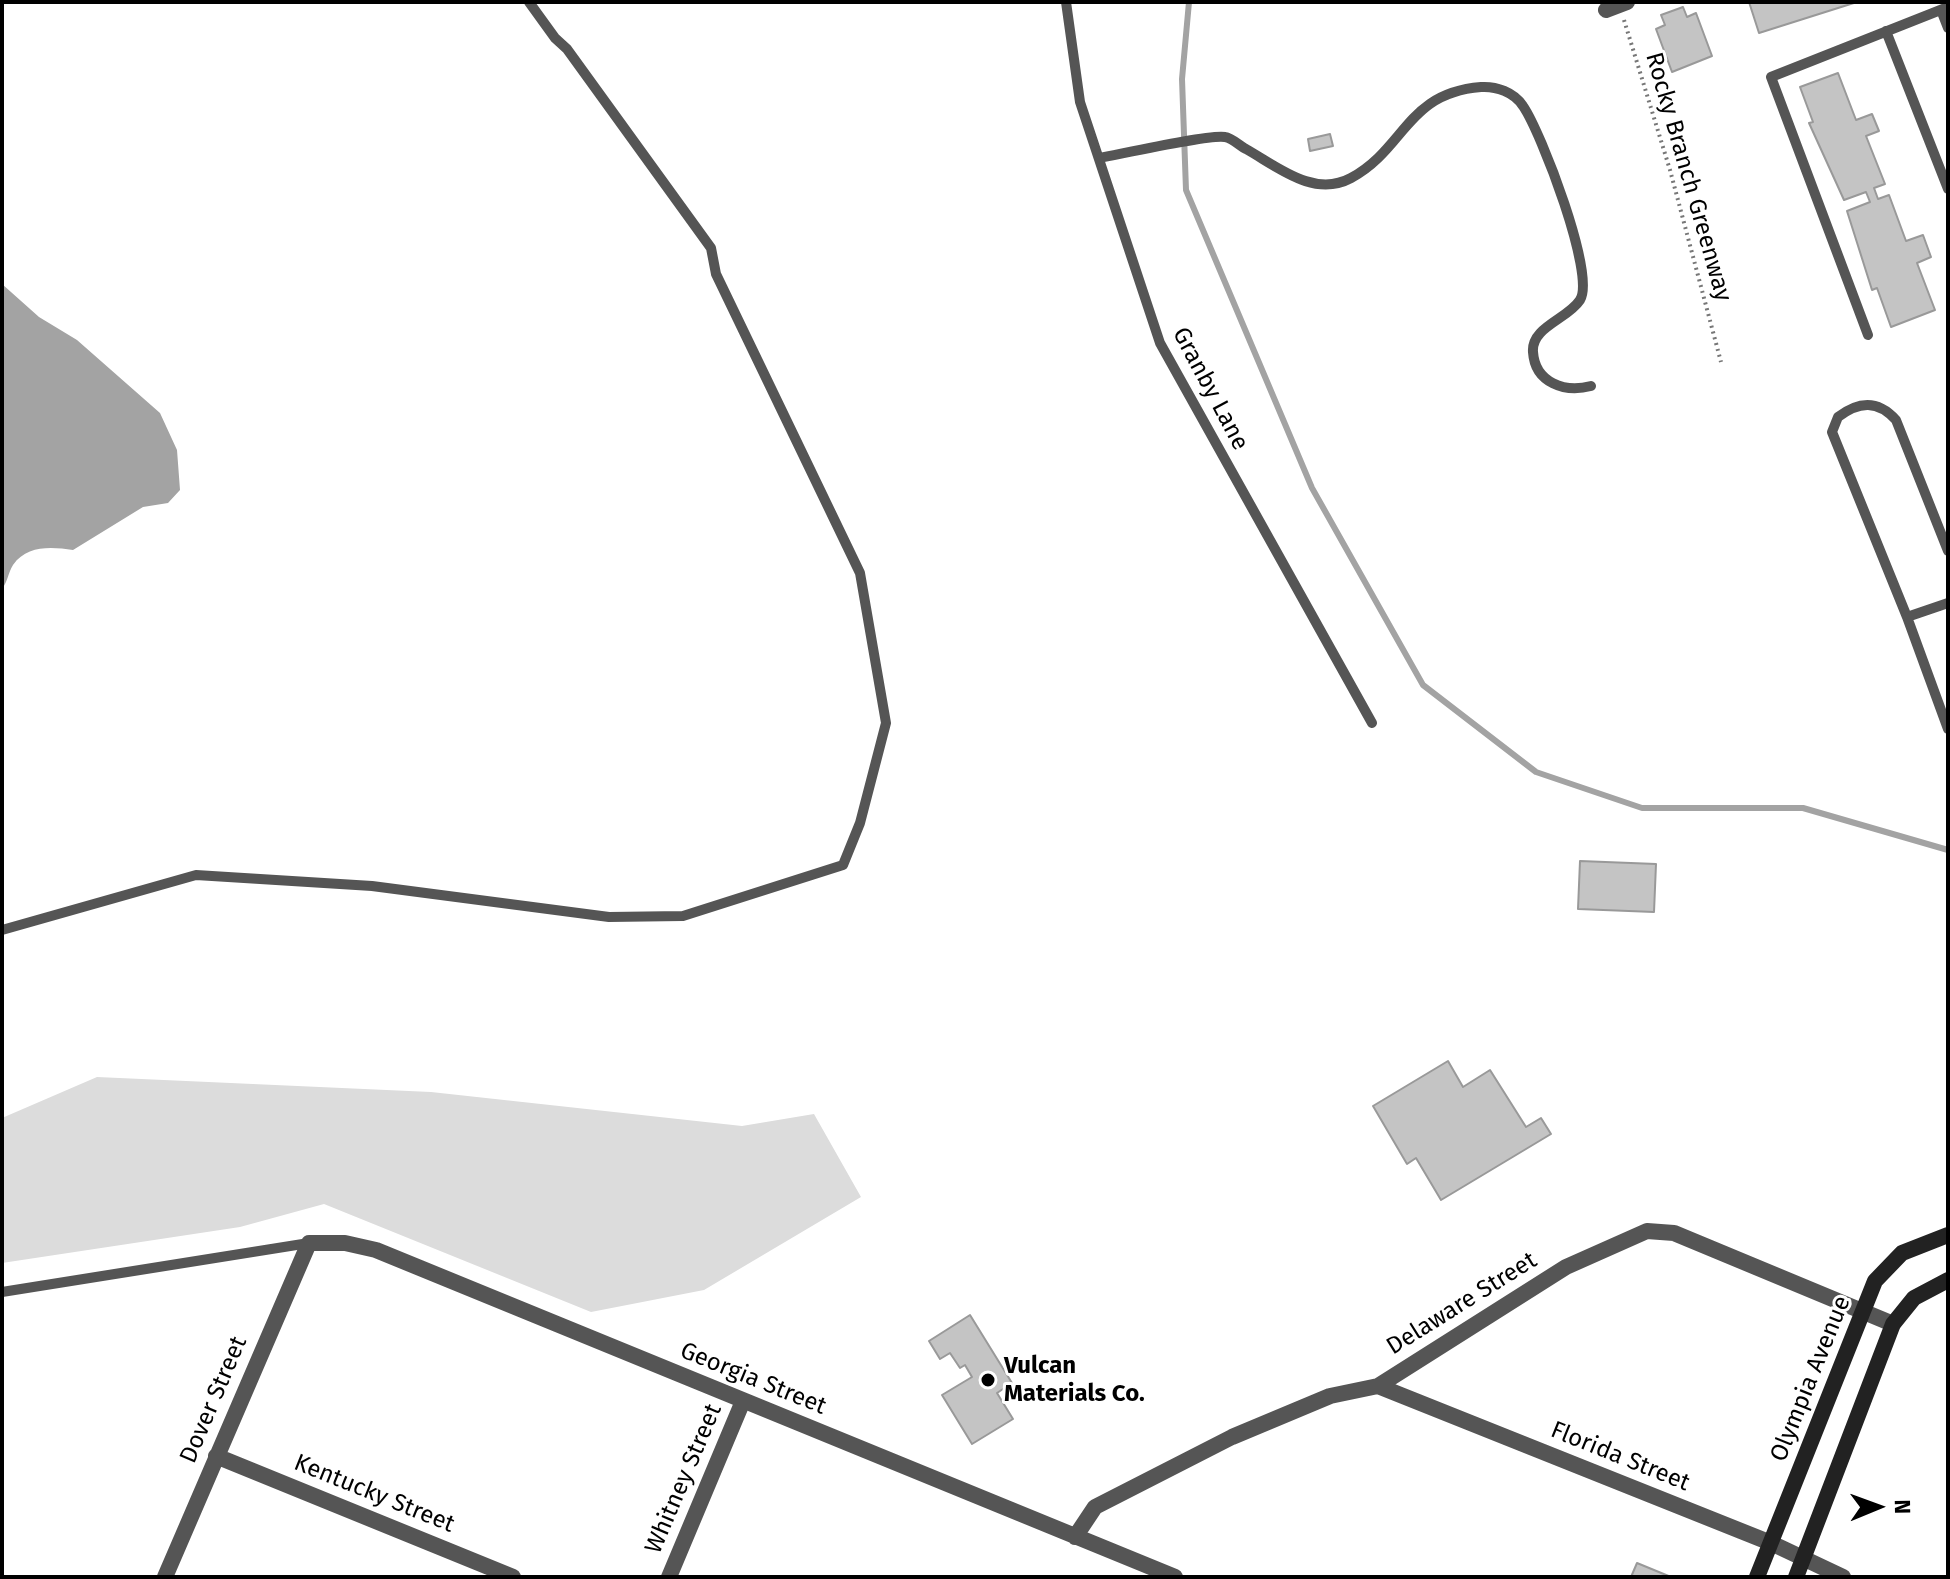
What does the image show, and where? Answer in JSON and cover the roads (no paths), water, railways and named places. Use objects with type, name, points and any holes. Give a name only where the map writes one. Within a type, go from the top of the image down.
[{"type":"main road","name":"Olympia Avenue","points":[[1757,1577],[1875,1281],[1902,1253],[1948,1235]]},
{"type":"main road","points":[[1796,1577],[1893,1324],[1914,1298],[1948,1280]]},
{"type":"street","name":"Delaware Street","points":[[1075,1537],[1095,1507],[1232,1437],[1330,1396],[1378,1386],[1566,1267],[1647,1231],[1674,1233],[1893,1324]]},
{"type":"street","name":"Georgia Street","points":[[309,1243],[345,1243],[376,1250],[1175,1577]]},
{"type":"street","name":"Dover Street","points":[[165,1577],[309,1243]]},
{"type":"street","name":"Florida Street","points":[[1378,1386],[1771,1543],[1803,1561],[1843,1577]]},
{"type":"street","name":"Whitney Street","points":[[669,1577],[743,1401]]},
{"type":"street","name":"Kentucky Street","points":[[216,1456],[513,1577]]},
{"type":"lane","points":[[2,930],[196,875],[372,886],[594,915],[683,916],[843,865],[864,809],[886,723],[860,573],[716,274],[711,248],[567,49],[555,38],[529,2]]},
{"type":"lane","name":"Granby Lane","points":[[1066,2],[1080,102],[1160,343],[1372,723]]},
{"type":"lane","points":[[1868,335],[1771,77],[1944,9],[1948,28]]},
{"type":"lane","points":[[1886,31],[1948,189]]},
{"type":"lane","points":[[1099,158],[1225,137],[1303,181],[1326,186],[1352,177],[1387,148],[1419,109],[1455,89],[1497,86],[1522,103],[1559,189],[1586,281],[1580,300],[1538,335],[1532,349],[1536,369],[1551,383],[1574,390],[1591,386]]},
{"type":"lane","points":[[1948,551],[1896,420],[1878,405],[1862,404],[1838,417],[1832,432],[1907,617],[1948,729]]},
{"type":"lane","points":[[1907,617],[1948,603]]},
{"type":"lane","points":[[2,1292],[309,1243]]},
{"type":"waterway","points":[[1189,2],[1182,79],[1186,190],[1312,488],[1423,685],[1536,772],[1642,808],[1803,808],[1948,850]]},
{"type":"place","name":"Vulcan Materials Co.","points":[[988,1380]]}]
